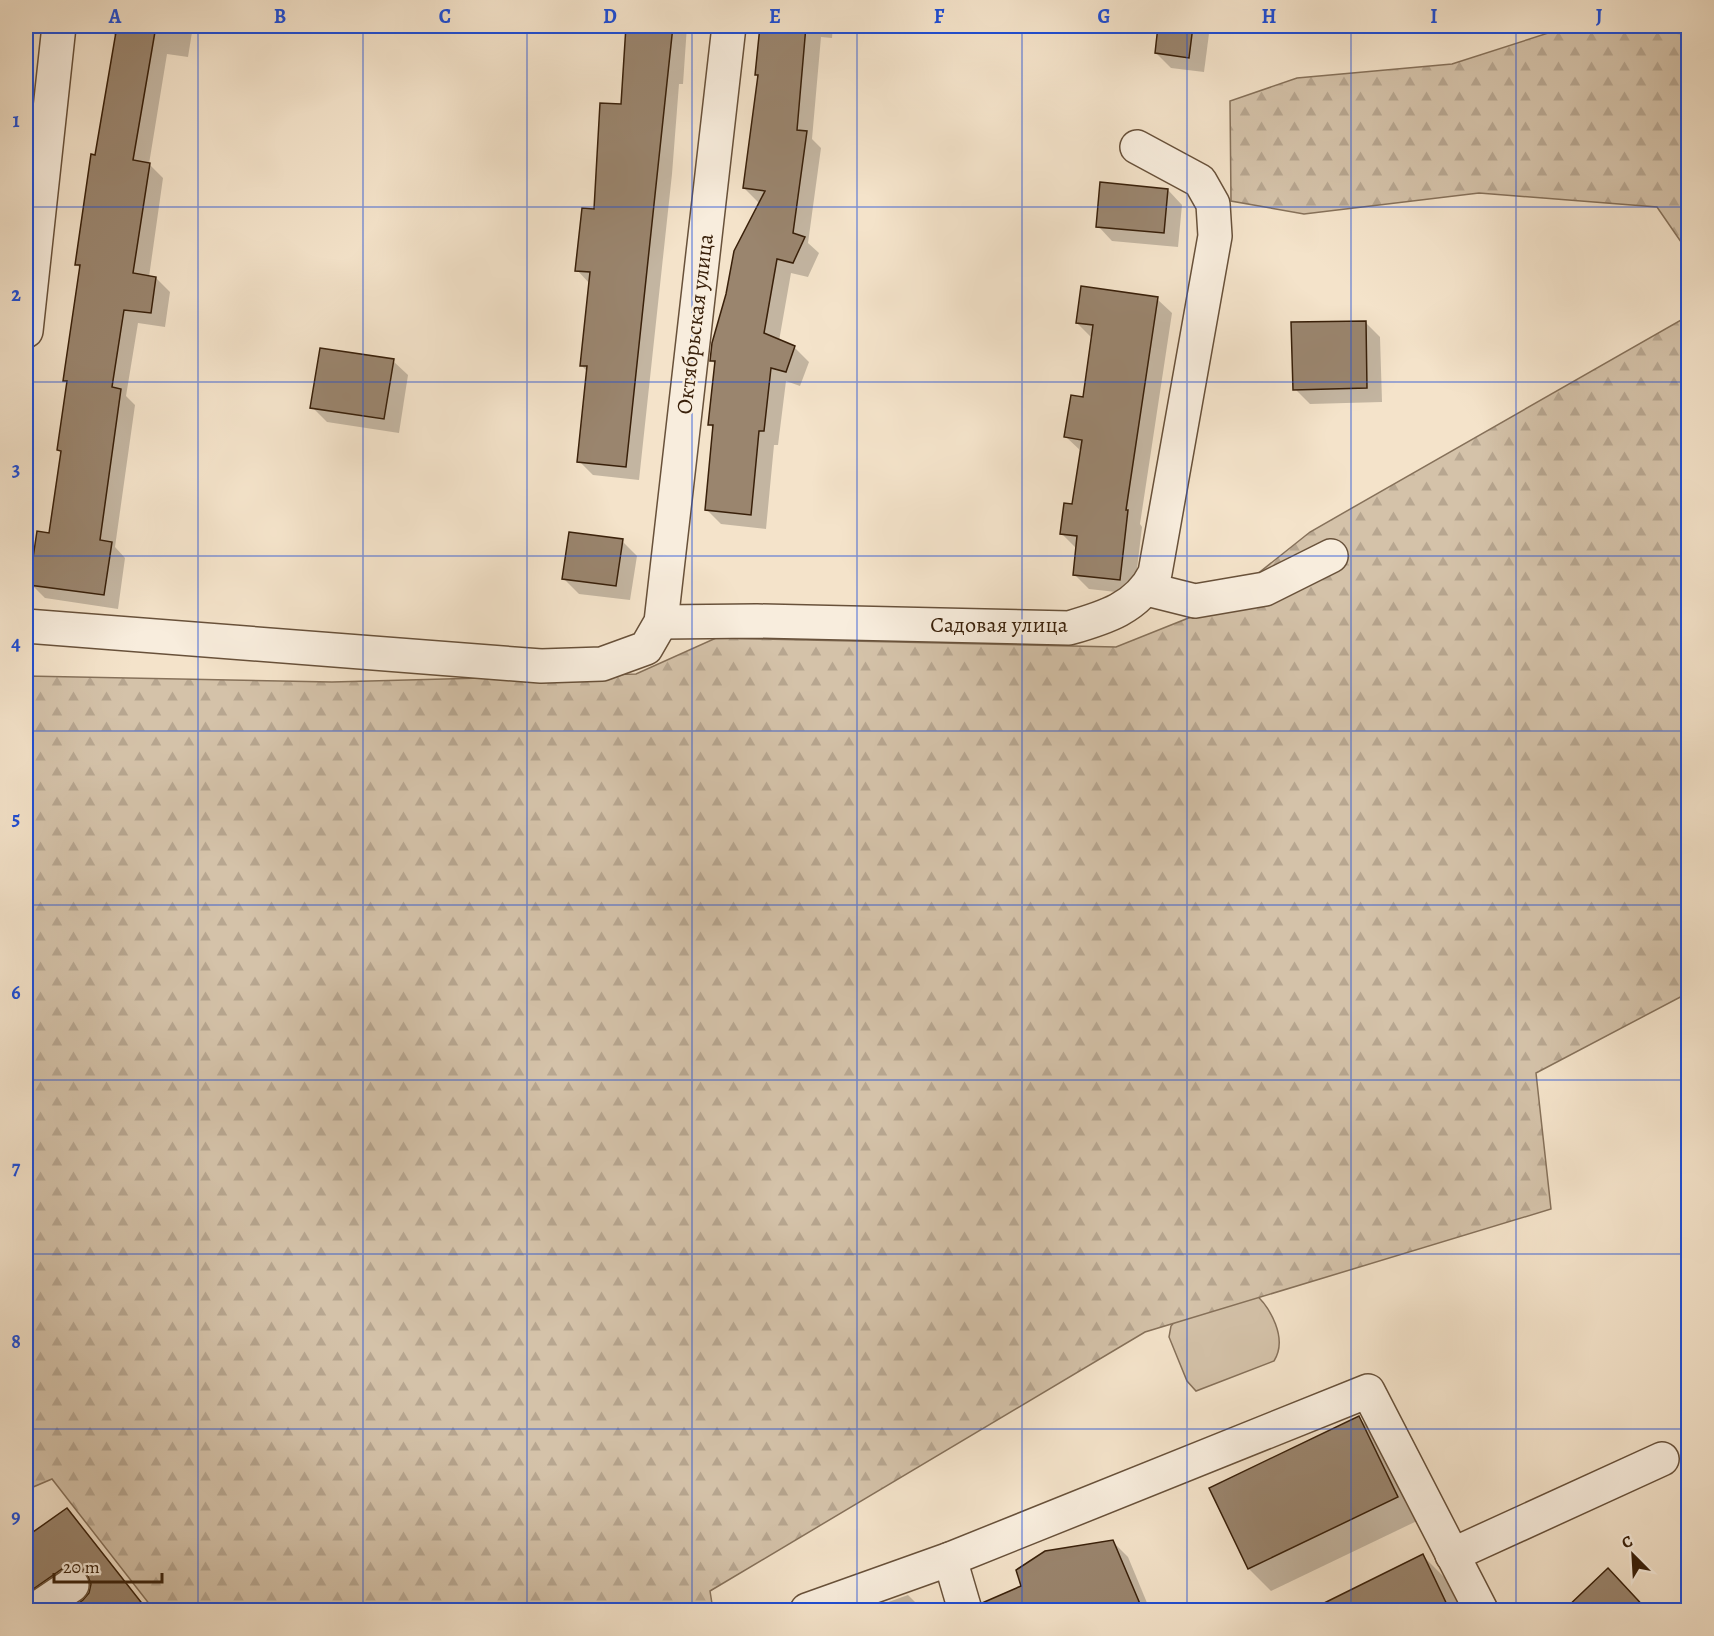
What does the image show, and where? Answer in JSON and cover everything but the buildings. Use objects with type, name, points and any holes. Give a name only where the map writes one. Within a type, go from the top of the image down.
[{"type":"street","points":[[26,331],[59,26]]},
{"type":"street","name":"Октябрьская улица","points":[[661,622],[729,26]]},
{"type":"street","points":[[1137,147],[1200,181],[1213,204],[1215,236],[1155,573],[1147,589],[1195,601],[1265,589],[1331,556]]},
{"type":"street","name":"Садовая улица","points":[[661,622],[757,621],[1069,628],[1114,615],[1147,589]]},
{"type":"street","points":[[26,626],[541,666],[602,664],[646,648],[661,622]]},
{"type":"street","points":[[807,1611],[950,1559],[1368,1391],[1481,1611]]},
{"type":"street","points":[[1452,1555],[1662,1459]]},
{"type":"street","points":[[950,1559],[965,1611]]},
{"type":"street","points":[[35,1611],[72,1585]]},
{"type":"green space","points":[[1570,26],[1688,34],[1688,252],[1657,207],[1479,193],[1304,214],[1231,201],[1230,101],[1297,78],[1452,64]]},
{"type":"green space","points":[[1688,316],[1688,993],[1536,1073],[1551,1209],[1145,1332],[710,1591],[713,1610],[154,1610],[52,1479],[26,1490],[26,676],[332,682],[636,674],[716,638],[1116,647],[1216,607],[1310,532]]},
{"type":"green space","points":[[1252,1291],[1271,1314],[1278,1333],[1278,1352],[1274,1361],[1196,1391],[1187,1381],[1169,1337],[1171,1326],[1183,1312]]}]
